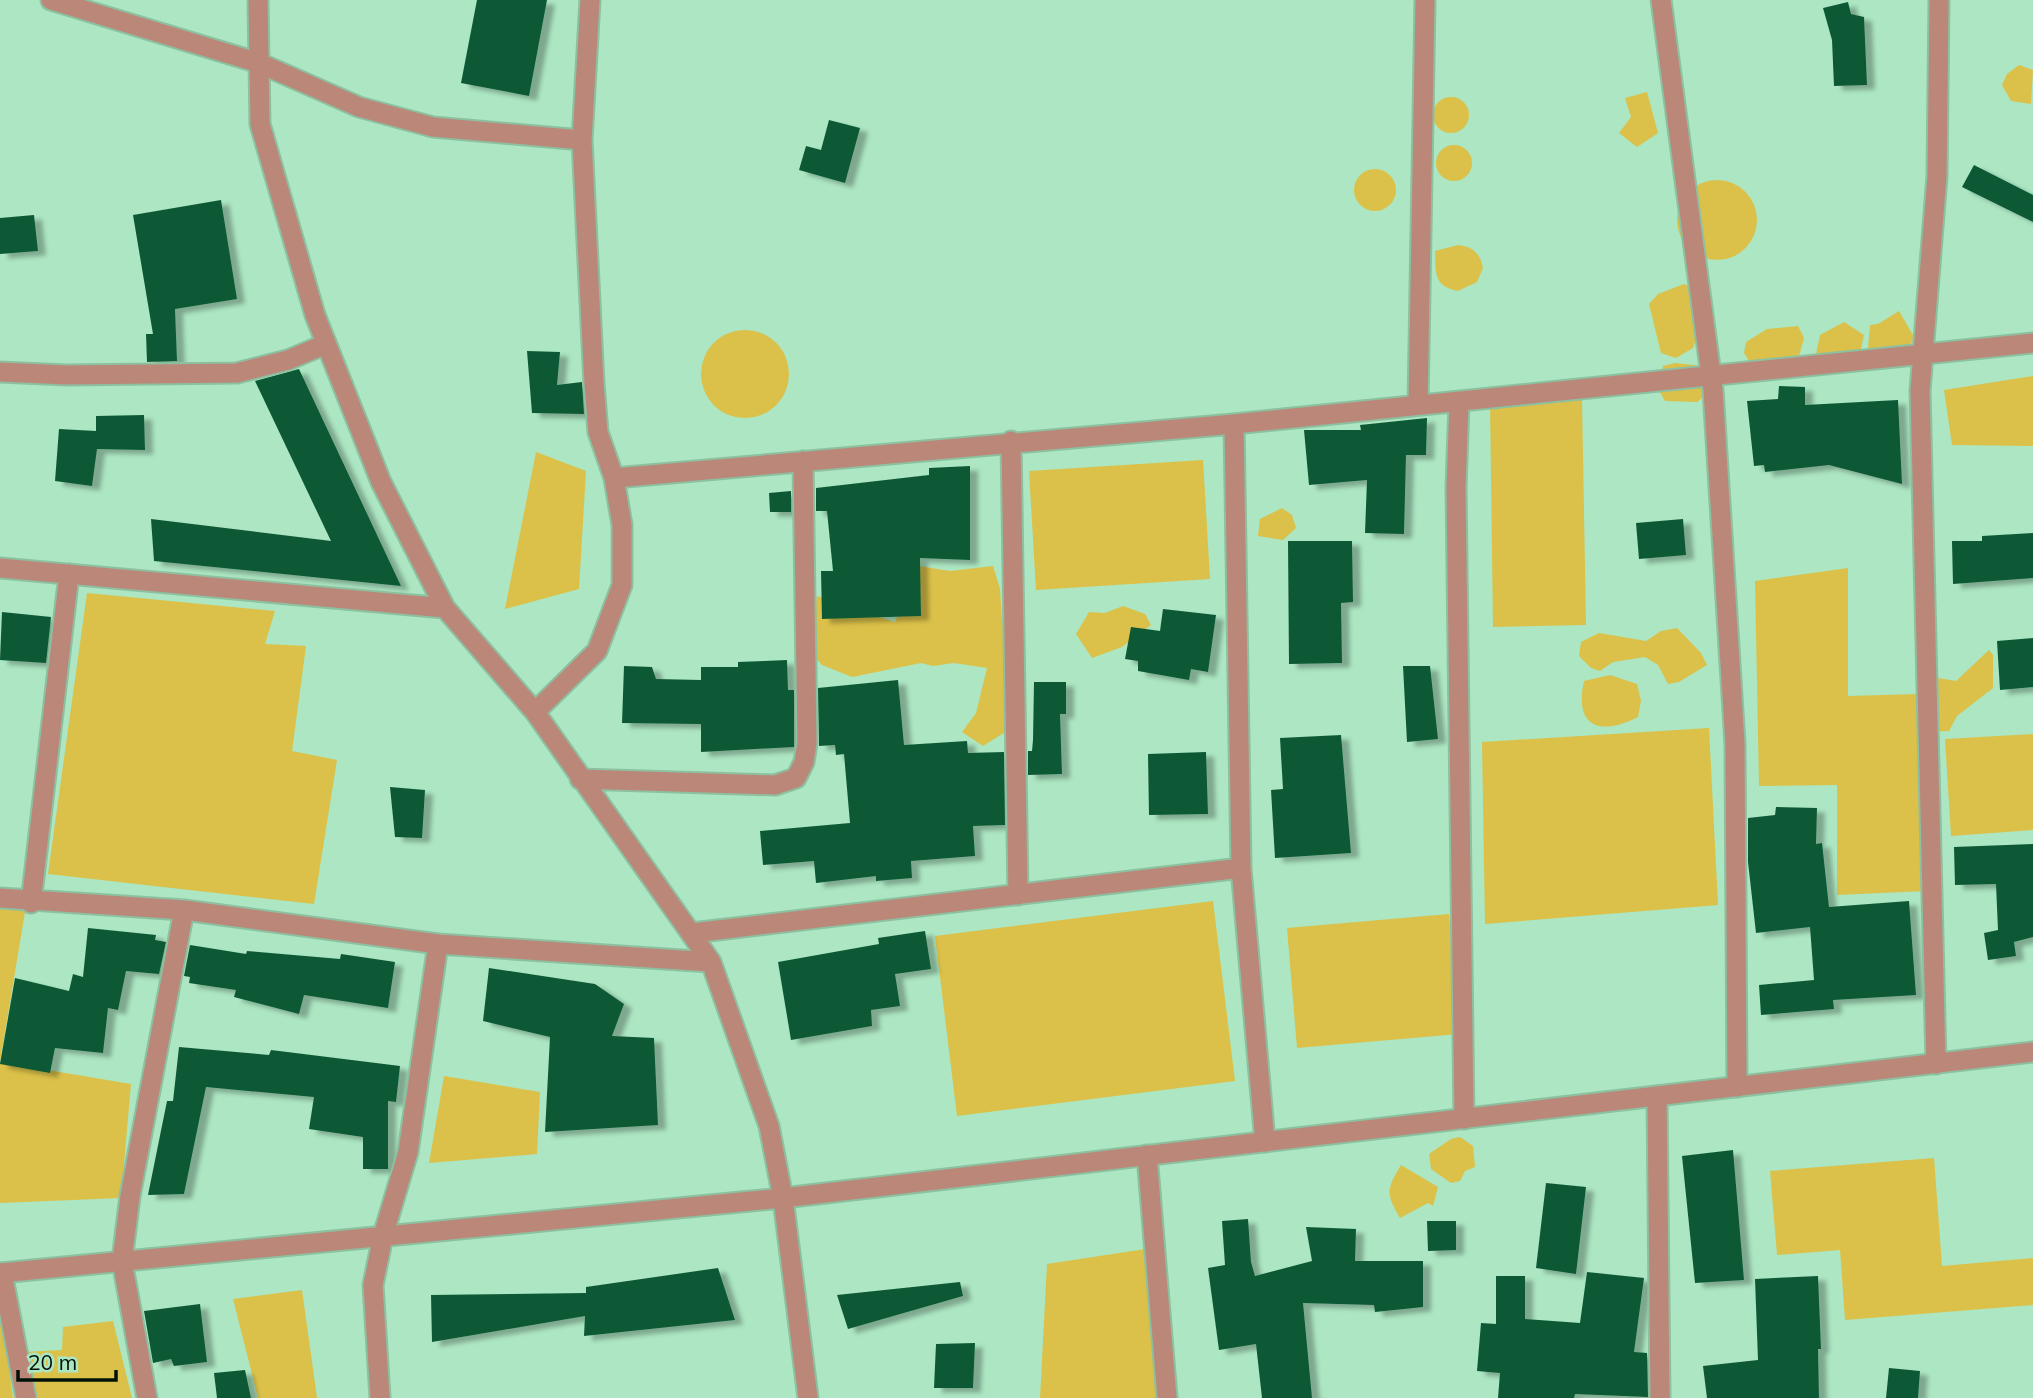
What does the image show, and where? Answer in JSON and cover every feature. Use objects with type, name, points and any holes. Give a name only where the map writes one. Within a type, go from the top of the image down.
[{"type":"street","points":[[51,0],[259,63],[359,107],[433,127],[582,139]]},
{"type":"street","points":[[258,0],[260,124],[315,315],[381,482],[445,608],[535,712],[711,962],[769,1126],[783,1198],[808,1398]]},
{"type":"street","points":[[535,712],[597,651],[622,585],[622,525],[614,478],[598,432],[596,408],[582,139],[590,0]]},
{"type":"street","points":[[1418,405],[1425,0]]},
{"type":"street","points":[[1661,0],[1712,374],[1735,744],[1737,1087]]},
{"type":"street","points":[[1936,1064],[1920,391],[1937,176],[1939,0]]},
{"type":"street","points":[[614,478],[1234,424],[2033,343]]},
{"type":"street","points":[[0,372],[66,375],[237,373],[288,360],[326,344]]},
{"type":"street","points":[[1459,402],[1456,486],[1464,1119]]},
{"type":"street","points":[[1234,424],[1241,868],[1265,1142]]},
{"type":"street","points":[[1011,442],[1018,895]]},
{"type":"street","points":[[580,779],[775,785],[796,778],[804,762],[807,743],[803,461]]},
{"type":"street","points":[[0,568],[445,608]]},
{"type":"street","points":[[31,903],[69,574]]},
{"type":"street","points":[[692,933],[1241,868]]},
{"type":"street","points":[[0,898],[31,903],[184,910],[438,944],[711,962]]},
{"type":"street","points":[[147,1398],[122,1261],[130,1196],[184,910]]},
{"type":"street","points":[[380,1398],[373,1285],[383,1236],[408,1152],[438,944]]},
{"type":"street","points":[[26,1398],[1,1273],[783,1198],[2033,1052]]},
{"type":"street","points":[[1657,1096],[1660,1398]]},
{"type":"street","points":[[1147,1156],[1167,1398]]},
{"type":"shaded area","points":[[2019,65],[2033,70],[2031,104],[2011,101],[2002,85],[2007,74]]},
{"type":"shaded area","points":[[1647,92],[1658,133],[1637,147],[1619,133],[1631,117],[1625,98]]},
{"type":"shaded area","points":[[1451,97],[1464,102],[1469,115],[1464,128],[1451,133],[1438,128],[1433,115],[1438,102]]},
{"type":"shaded area","points":[[1454,145],[1466,151],[1472,163],[1466,175],[1454,181],[1442,175],[1436,163],[1442,151]]},
{"type":"shaded area","points":[[1375,169],[1390,175],[1396,190],[1390,205],[1375,211],[1360,205],[1354,190],[1360,175]]},
{"type":"shaded area","points":[[1717,180],[1732,183],[1745,192],[1754,205],[1757,220],[1754,235],[1745,248],[1732,257],[1717,260],[1702,257],[1689,248],[1680,235],[1677,220],[1680,205],[1689,192],[1702,183]]},
{"type":"shaded area","points":[[1458,245],[1475,252],[1483,268],[1477,282],[1458,291],[1444,286],[1437,277],[1435,251]]},
{"type":"shaded area","points":[[1684,284],[1690,287],[1702,320],[1693,348],[1676,358],[1661,353],[1649,304],[1658,294]]},
{"type":"shaded area","points":[[1899,311],[1914,337],[1903,362],[1866,371],[1870,325],[1878,324]]},
{"type":"shaded area","points":[[1844,322],[1864,335],[1856,371],[1818,374],[1816,354],[1820,335]]},
{"type":"shaded area","points":[[1798,326],[1804,338],[1796,367],[1751,364],[1744,353],[1746,342],[1767,329]]},
{"type":"shaded area","points":[[745,330],[770,337],[782,349],[789,374],[782,399],[770,411],[745,418],[720,411],[708,399],[701,374],[708,349],[720,337]]},
{"type":"shaded area","points":[[1675,363],[1704,366],[1713,390],[1697,402],[1665,401],[1658,389],[1663,366]]},
{"type":"shaded area","points":[[2033,376],[2033,446],[1952,445],[1944,390]]},
{"type":"shaded area","points":[[1582,399],[1586,625],[1493,627],[1490,401]]},
{"type":"shaded area","points":[[536,452],[586,471],[579,589],[505,609]]},
{"type":"shaded area","points":[[1203,460],[1210,579],[1036,590],[1029,471]]},
{"type":"shaded area","points":[[1282,508],[1292,515],[1296,528],[1283,540],[1258,536],[1260,519]]},
{"type":"shaded area","points":[[919,566],[950,571],[993,566],[1000,589],[1002,620],[1021,651],[1021,722],[983,746],[962,732],[976,713],[987,668],[954,663],[933,666],[921,663],[852,677],[822,665],[814,656],[812,624],[817,596],[895,622]]},
{"type":"shaded area","points":[[1848,568],[1848,696],[1917,694],[1917,688],[1938,678],[1956,681],[1989,650],[1993,655],[1993,688],[1957,716],[1949,731],[1923,732],[1926,891],[1837,895],[1837,785],[1759,786],[1755,581]]},
{"type":"shaded area","points":[[87,593],[275,611],[265,644],[306,646],[292,751],[337,760],[314,904],[48,874]]},
{"type":"shaded area","points":[[1123,606],[1145,614],[1151,625],[1122,647],[1092,658],[1076,634],[1089,612],[1105,613]]},
{"type":"shaded area","points":[[1677,628],[1701,653],[1707,665],[1679,682],[1668,684],[1658,665],[1645,657],[1613,662],[1600,671],[1591,668],[1579,656],[1581,642],[1599,633],[1646,641],[1661,631]]},
{"type":"shaded area","points":[[1610,675],[1637,684],[1641,701],[1638,717],[1612,726],[1601,726],[1586,717],[1582,696],[1584,681]]},
{"type":"shaded area","points":[[1709,728],[1718,905],[1485,924],[1482,742]]},
{"type":"shaded area","points":[[2033,734],[2033,830],[1951,836],[1945,739]]},
{"type":"shaded area","points":[[1213,901],[1235,1081],[957,1116],[935,936]]},
{"type":"shaded area","points":[[0,903],[26,906],[0,1062]]},
{"type":"shaded area","points":[[1449,914],[1459,1034],[1297,1048],[1287,928]]},
{"type":"shaded area","points":[[0,1062],[131,1084],[121,1198],[0,1203]]},
{"type":"shaded area","points":[[444,1076],[540,1092],[537,1154],[429,1163]]},
{"type":"shaded area","points":[[1460,1137],[1473,1146],[1475,1167],[1465,1171],[1460,1181],[1451,1183],[1431,1169],[1429,1154],[1451,1139]]},
{"type":"shaded area","points":[[1934,1158],[1942,1266],[2033,1258],[2033,1305],[1845,1320],[1840,1250],[1777,1255],[1770,1171]]},
{"type":"shaded area","points":[[1401,1165],[1438,1187],[1433,1206],[1428,1203],[1400,1218],[1390,1197],[1390,1186]]},
{"type":"shaded area","points":[[1152,1248],[1162,1398],[1040,1398],[1047,1264]]},
{"type":"shaded area","points":[[302,1290],[317,1398],[258,1398],[233,1299]]},
{"type":"shaded area","points":[[2,1315],[13,1398],[0,1398]]},
{"type":"shaded area","points":[[113,1321],[132,1398],[32,1398],[24,1352],[62,1350],[63,1327]]},
{"type":"building","points":[[477,0],[547,0],[529,96],[461,83]]},
{"type":"building","points":[[1848,2],[1851,14],[1864,17],[1867,85],[1834,86],[1832,40],[1823,8]]},
{"type":"building","points":[[829,120],[860,128],[845,183],[799,170],[806,146],[821,150]]},
{"type":"building","points":[[1974,165],[2033,195],[2033,222],[1962,187]]},
{"type":"building","points":[[221,200],[237,299],[175,309],[177,361],[147,362],[146,334],[153,334],[133,215]]},
{"type":"building","points":[[34,215],[38,251],[0,254],[0,218]]},
{"type":"building","points":[[527,351],[560,352],[557,385],[582,382],[584,414],[532,413]]},
{"type":"building","points":[[299,369],[401,586],[154,561],[151,519],[331,541],[255,381]]},
{"type":"building","points":[[1779,386],[1805,387],[1805,405],[1898,400],[1902,484],[1829,465],[1765,472],[1764,465],[1754,466],[1747,401],[1778,399]]},
{"type":"building","points":[[144,415],[145,450],[97,449],[92,486],[55,481],[59,429],[96,431],[96,416]]},
{"type":"building","points":[[1427,418],[1426,455],[1406,455],[1404,534],[1365,533],[1367,480],[1309,485],[1304,430],[1361,430],[1360,425]]},
{"type":"building","points":[[970,466],[970,560],[920,558],[921,616],[822,619],[821,571],[833,571],[827,511],[816,511],[816,488],[929,475],[929,468]]},
{"type":"building","points":[[791,491],[791,512],[770,512],[769,493]]},
{"type":"building","points":[[1683,519],[1686,555],[1639,559],[1636,523]]},
{"type":"building","points":[[2033,533],[2033,578],[1953,584],[1952,541],[1982,541],[1982,536]]},
{"type":"building","points":[[1288,541],[1352,541],[1353,602],[1341,603],[1342,663],[1289,664]]},
{"type":"building","points":[[1163,609],[1216,615],[1208,672],[1191,669],[1189,680],[1138,671],[1138,661],[1125,659],[1131,627],[1160,631]]},
{"type":"building","points":[[2,612],[51,617],[46,663],[0,660]]},
{"type":"building","points":[[2033,638],[2033,687],[2000,690],[1997,641]]},
{"type":"building","points":[[787,660],[788,690],[794,690],[794,747],[701,752],[701,724],[622,723],[624,666],[652,667],[656,679],[701,680],[701,667],[738,667],[738,662]]},
{"type":"building","points":[[1403,666],[1430,666],[1438,739],[1407,742]]},
{"type":"building","points":[[898,680],[904,745],[967,741],[968,753],[1004,752],[1005,825],[973,826],[975,856],[911,861],[912,878],[876,881],[876,876],[816,883],[814,861],[763,865],[760,831],[850,823],[844,754],[836,755],[835,745],[819,746],[818,688]]},
{"type":"building","points":[[1034,682],[1066,682],[1066,714],[1060,714],[1062,774],[1028,775],[1028,751],[1032,751],[1033,740]]},
{"type":"building","points":[[1341,735],[1351,853],[1275,858],[1271,790],[1283,789],[1280,738]]},
{"type":"building","points":[[1206,752],[1208,814],[1149,815],[1148,754]]},
{"type":"building","points":[[390,787],[425,790],[422,838],[395,837]]},
{"type":"building","points":[[1776,807],[1817,808],[1816,844],[1822,843],[1829,907],[1909,901],[1916,995],[1833,1000],[1834,1009],[1761,1015],[1759,985],[1814,980],[1810,927],[1756,933],[1748,862],[1748,818],[1775,815]]},
{"type":"building","points":[[2033,844],[2033,937],[2014,942],[2016,956],[1988,960],[1984,933],[1998,930],[1996,884],[1955,885],[1954,847]]},
{"type":"building","points":[[88,928],[156,935],[155,940],[166,942],[159,974],[126,971],[118,1010],[108,1008],[103,1053],[55,1048],[50,1073],[0,1064],[15,978],[69,991],[73,974],[83,977]]},
{"type":"building","points":[[925,931],[931,969],[895,974],[900,1006],[871,1010],[872,1026],[791,1040],[778,962],[879,944],[878,938]]},
{"type":"building","points":[[190,945],[246,954],[247,951],[340,959],[341,954],[395,962],[388,1008],[304,995],[299,1014],[234,997],[236,990],[189,983],[190,977],[184,976]]},
{"type":"building","points":[[489,968],[595,984],[624,1004],[612,1036],[654,1038],[658,1125],[545,1132],[550,1037],[483,1021]]},
{"type":"building","points":[[179,1047],[269,1055],[271,1050],[400,1066],[396,1102],[388,1101],[388,1169],[363,1169],[363,1137],[309,1129],[314,1097],[206,1087],[184,1194],[148,1195],[167,1101],[173,1101]]},
{"type":"building","points":[[1733,1150],[1744,1280],[1695,1283],[1682,1156]]},
{"type":"building","points":[[1546,1183],[1586,1187],[1576,1274],[1536,1268]]},
{"type":"building","points":[[1248,1219],[1251,1262],[1255,1276],[1312,1261],[1306,1227],[1356,1229],[1355,1261],[1423,1261],[1423,1307],[1375,1312],[1374,1305],[1303,1303],[1312,1398],[1262,1398],[1256,1344],[1219,1350],[1208,1268],[1225,1265],[1222,1221]]},
{"type":"building","points":[[1427,1221],[1456,1221],[1456,1250],[1428,1251]]},
{"type":"building","points":[[718,1268],[735,1320],[584,1336],[585,1316],[432,1342],[431,1295],[586,1293],[586,1287]]},
{"type":"building","points":[[1587,1272],[1644,1278],[1634,1352],[1647,1353],[1648,1397],[1575,1394],[1574,1398],[1498,1398],[1500,1373],[1477,1371],[1481,1323],[1496,1324],[1496,1276],[1525,1276],[1525,1319],[1580,1323]]},
{"type":"building","points":[[1818,1276],[1821,1349],[1818,1349],[1819,1398],[1707,1398],[1703,1366],[1758,1360],[1755,1279]]},
{"type":"building","points":[[960,1282],[963,1296],[848,1329],[837,1295]]},
{"type":"building","points":[[200,1304],[207,1362],[174,1366],[171,1359],[153,1363],[144,1311]]},
{"type":"building","points":[[975,1343],[973,1388],[934,1388],[936,1344]]},
{"type":"building","points":[[1889,1368],[1920,1371],[1918,1398],[1886,1398]]},
{"type":"building","points":[[245,1370],[251,1398],[217,1398],[214,1373]]}]
